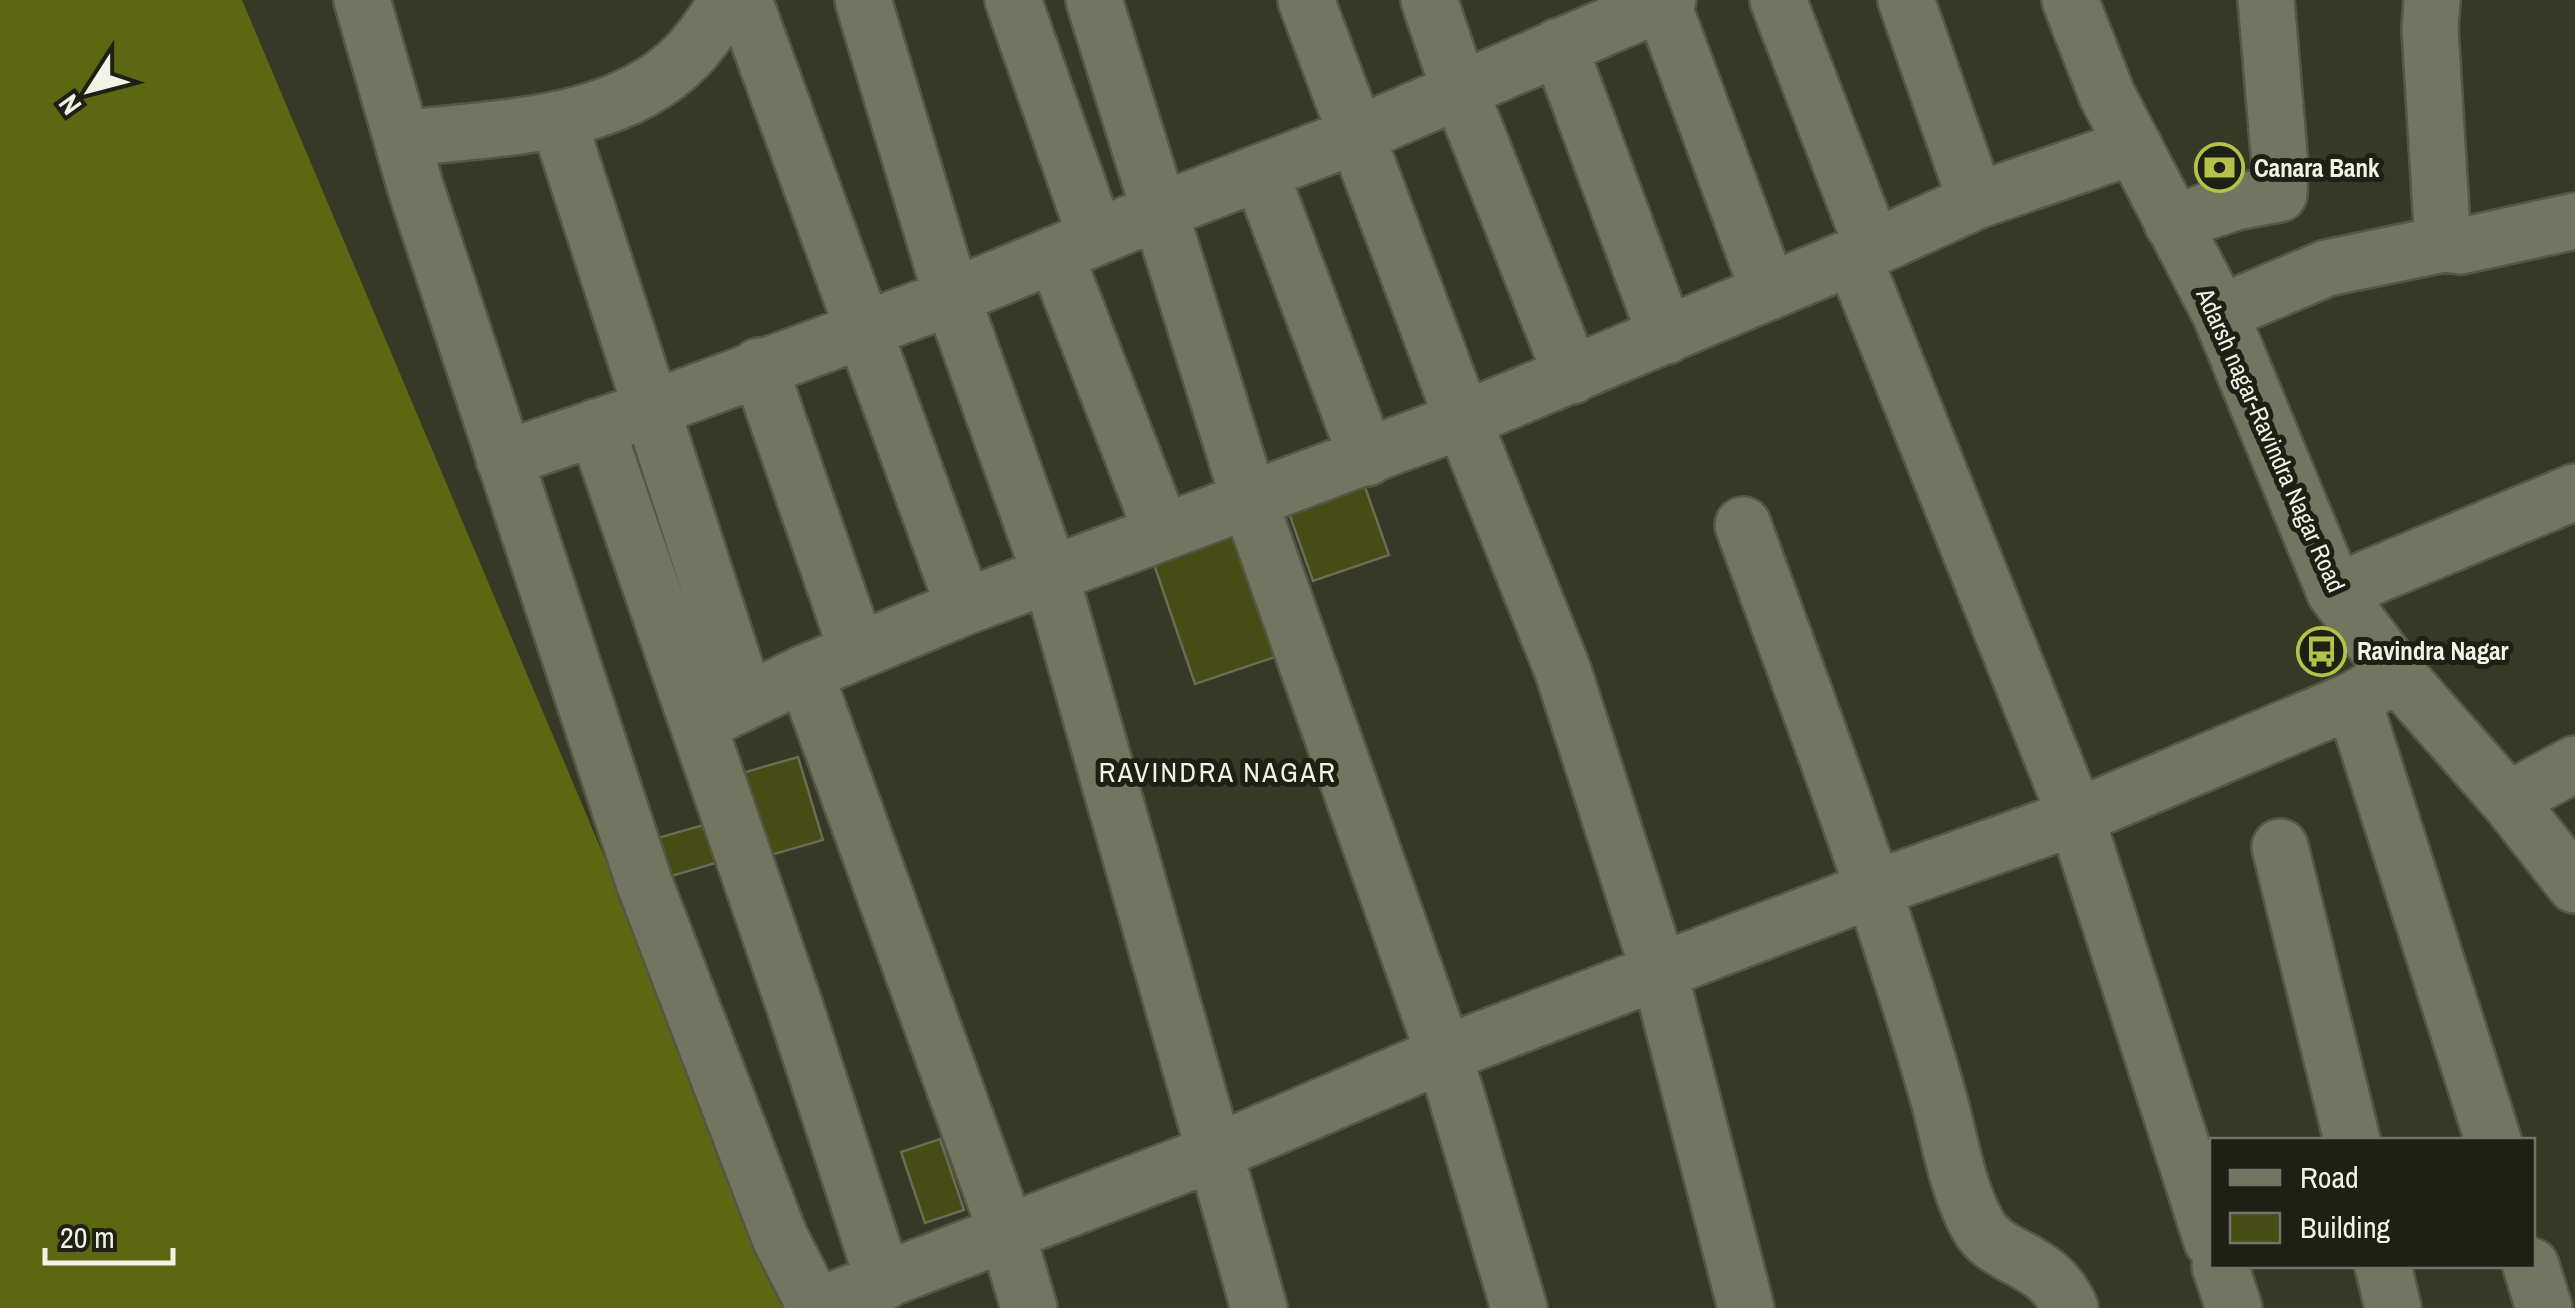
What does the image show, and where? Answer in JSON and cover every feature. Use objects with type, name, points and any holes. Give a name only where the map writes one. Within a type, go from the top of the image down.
[{"type":"street","points":[[362,0],[504,459],[644,882],[780,1238],[815,1308],[1216,1152],[1444,1054],[1874,889],[2076,817],[2375,687],[2492,1138]]},
{"type":"street","points":[[402,139],[558,119],[620,102],[687,56],[729,0]]},
{"type":"street","points":[[744,0],[964,607]]},
{"type":"street","points":[[863,0],[952,297],[1050,574],[1259,1308]]},
{"type":"street","points":[[1014,0],[1076,245],[1162,532]]},
{"type":"street","points":[[1094,0],[1250,502],[1444,1054],[1519,1308]]},
{"type":"street","points":[[1306,0],[1463,420],[1563,672],[1659,971],[1746,1308]]},
{"type":"street","points":[[1429,0],[1460,90],[1572,376]]},
{"type":"street","points":[[1778,0],[1863,252],[2076,817],[2210,1235]]},
{"type":"street","points":[[1906,0],[1976,201]]},
{"type":"street","name":"Adarsh nagar-Ravindra Nagar Road","points":[[2070,0],[2107,95],[2220,313],[2375,687],[2508,800],[2575,885]]},
{"type":"street","points":[[2172,223],[2236,202],[2279,194],[2266,0]]},
{"type":"street","points":[[2432,0],[2430,29],[2443,244]]},
{"type":"street","points":[[504,459],[952,297],[1357,135],[1665,1],[1769,292]]},
{"type":"street","points":[[1559,46],[1666,336]]},
{"type":"street","points":[[558,119],[651,409],[722,712],[884,1282]]},
{"type":"street","points":[[722,712],[857,650],[964,607],[1366,458],[1572,376],[1976,201],[2134,146]]},
{"type":"street","points":[[1261,174],[1366,458]]},
{"type":"street","points":[[2220,313],[2327,268],[2443,244],[2461,246],[2575,221]]},
{"type":"street","points":[[759,366],[857,650]]},
{"type":"street","points":[[596,427],[722,712]]},
{"type":"street","points":[[2335,592],[2575,492]]},
{"type":"street","points":[[1743,524],[1874,889],[1935,1085],[1962,1188],[1978,1227],[1995,1244],[2042,1269],[2062,1289],[2070,1308]]},
{"type":"street","points":[[805,673],[1007,1232],[1030,1308]]},
{"type":"street","points":[[2508,800],[2575,764]]},
{"type":"street","points":[[2280,847],[2352,1138]]},
{"type":"street","points":[[2221,1268],[2234,1308]]},
{"type":"street","points":[[2383,1268],[2393,1308]]},
{"type":"street","points":[[2532,1268],[2544,1308]]},
{"type":"green space","points":[[0,0],[242,0],[795,1308],[0,1308]]},
{"type":"building","points":[[1359,470],[1389,555],[1313,581],[1283,496]]},
{"type":"building","points":[[1237,517],[1284,654],[1195,684],[1148,547]]},
{"type":"building","points":[[798,757],[823,840],[753,860],[728,777]]},
{"type":"building","points":[[718,821],[729,859],[655,881],[643,842]]},
{"type":"building","points":[[940,1139],[964,1210],[925,1223],[901,1152]]},
{"type":"place","name":"Canara Bank","points":[[2219,168]]},
{"type":"place","name":"Ravindra Nagar","points":[[2322,651]]},
{"type":"district","name":"RAVINDRA NAGAR","points":[[1218,772]]}]
